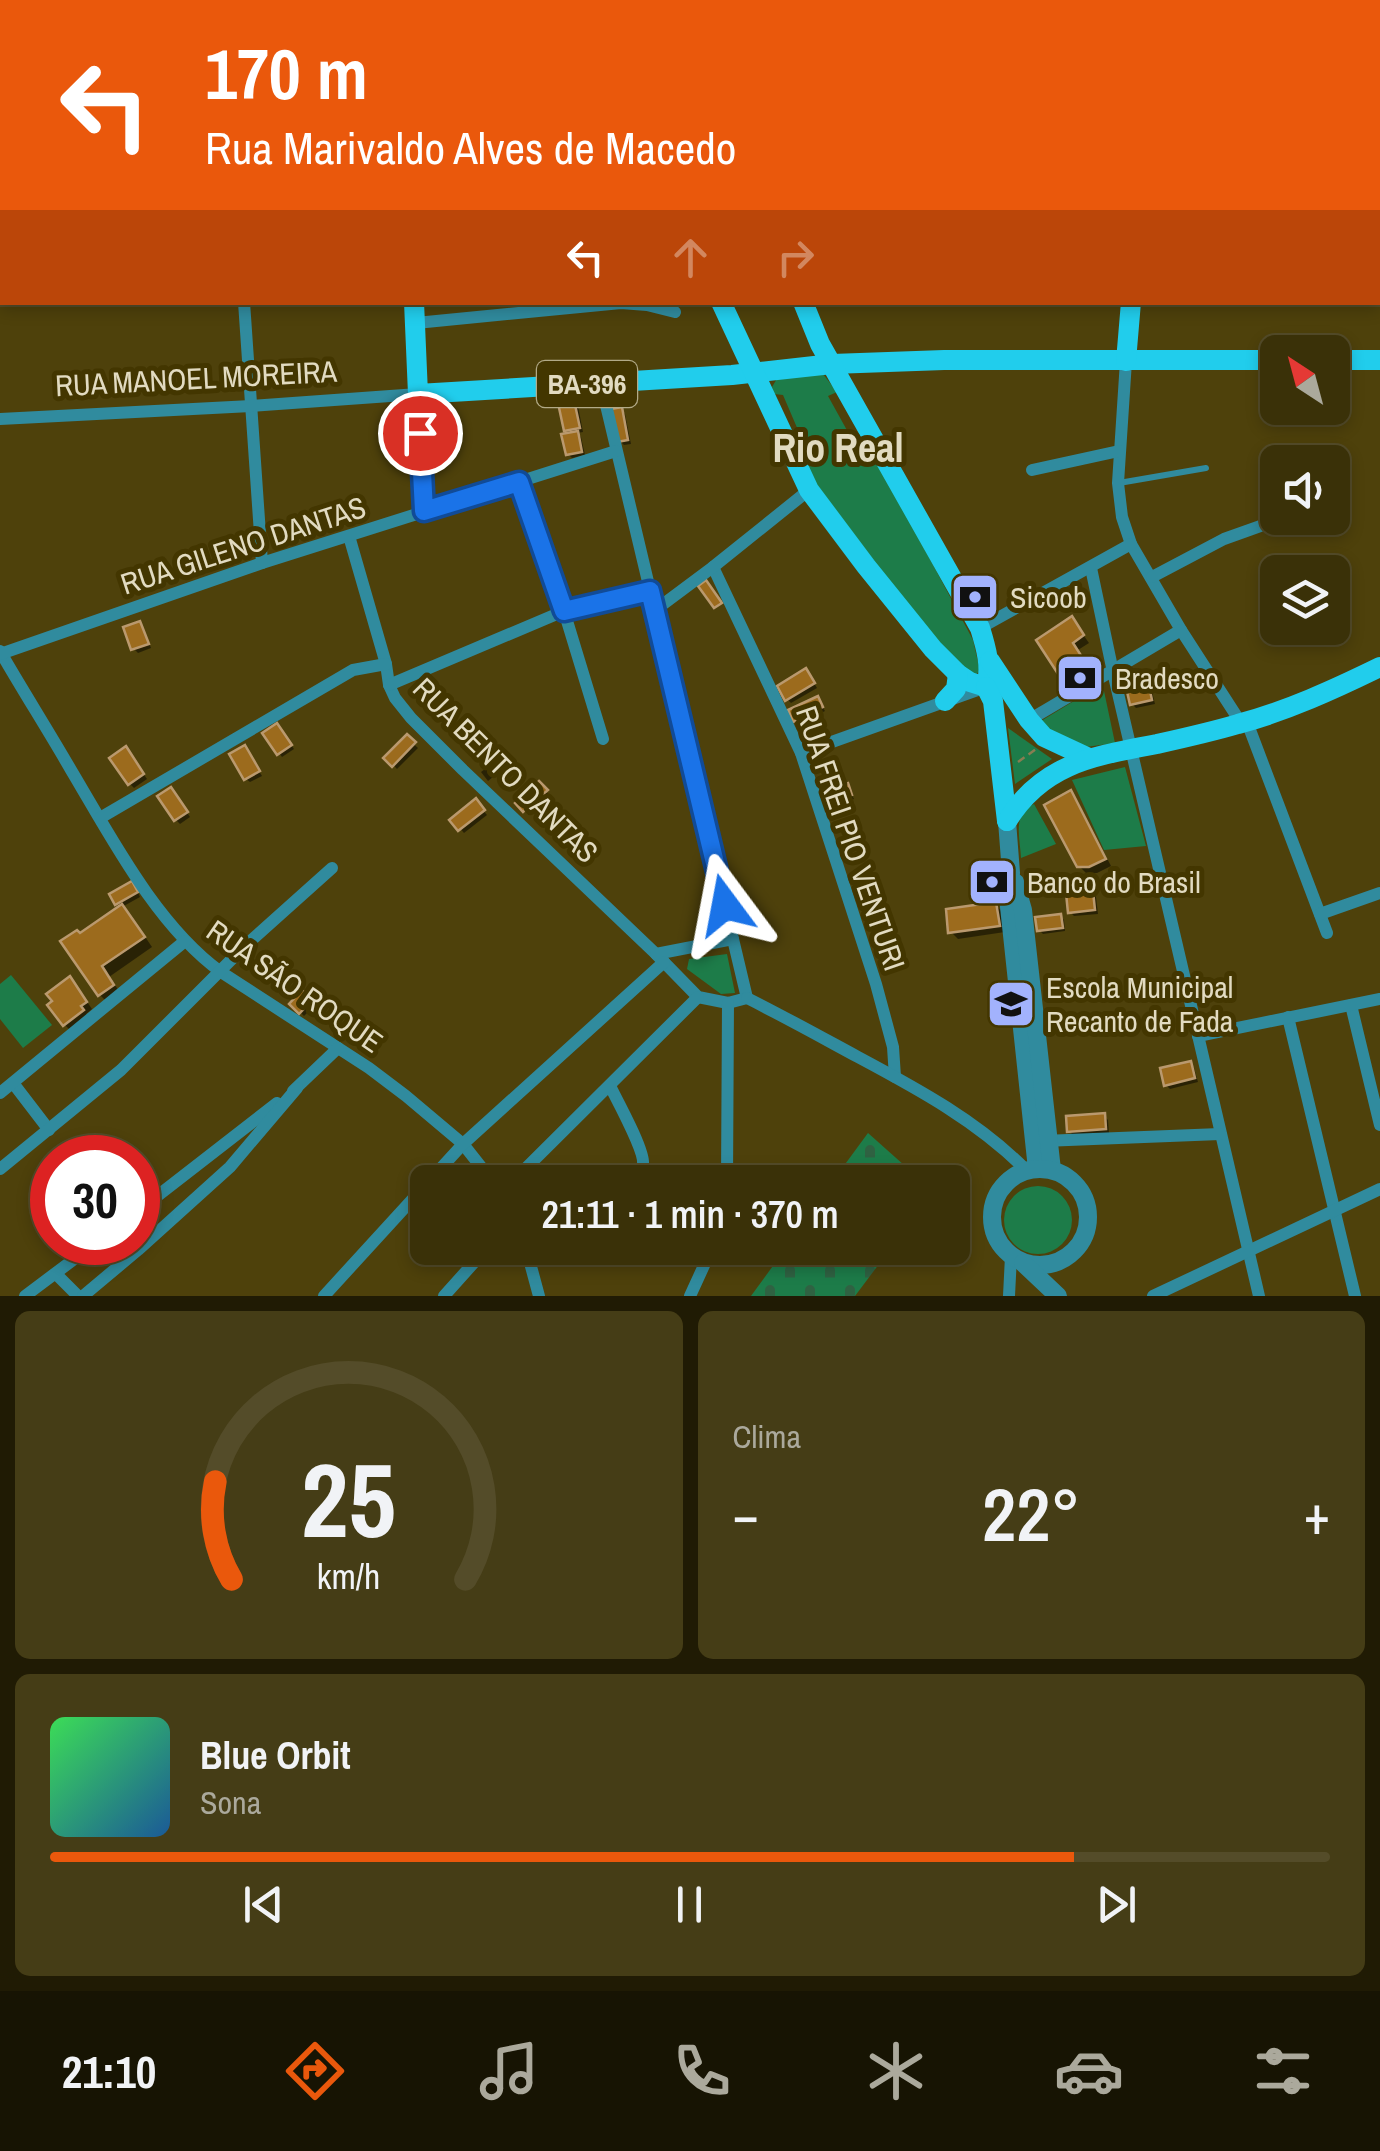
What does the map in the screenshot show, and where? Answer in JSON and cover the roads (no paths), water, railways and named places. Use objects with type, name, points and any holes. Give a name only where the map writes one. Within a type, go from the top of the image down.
[{"type":"main road","points":[[722,305],[810,490],[892,599],[958,674],[989,694],[1031,734],[1089,758]]},
{"type":"main road","points":[[804,305],[820,344],[980,628],[988,657],[989,694],[1002,766],[1006,821]]},
{"type":"main road","points":[[1126,360],[1131,305]]},
{"type":"main road","points":[[415,312],[418,394]]},
{"type":"main road","name":"BA-396","points":[[755,372],[832,364],[944,360],[1260,360]]},
{"type":"main road","points":[[1350,360],[1380,360]]},
{"type":"main road","name":"RUA MANOEL MOREIRA","points":[[418,394],[755,372]]},
{"type":"main road","points":[[988,657],[1028,720],[1044,737]]},
{"type":"main road","points":[[1006,821],[1019,801],[1041,782],[1089,758],[1244,722],[1331,691],[1380,667]]},
{"type":"main road","points":[[946,701],[956,689],[958,674]]},
{"type":"street","points":[[244,305],[262,563]]},
{"type":"street","points":[[415,312],[558,311],[604,305]]},
{"type":"street","points":[[647,305],[674,312]]},
{"type":"street","points":[[1126,360],[1118,483],[1122,517],[1132,544],[1181,630],[1244,722],[1327,933]]},
{"type":"street","points":[[601,384],[747,998]]},
{"type":"street","points":[[418,394],[424,511]]},
{"type":"street","name":"RUA MANOEL MOREIRA","points":[[0,419],[418,394]]},
{"type":"street","name":"RUA GILENO DANTAS","points":[[0,653],[262,563],[616,451]]},
{"type":"street","points":[[1032,470],[1119,451]]},
{"type":"street","points":[[519,482],[603,740]]},
{"type":"street","points":[[654,610],[810,490]]},
{"type":"street","points":[[1152,577],[1224,539],[1260,526]]},
{"type":"street","name":"RUA BENTO DANTAS","points":[[349,536],[395,698],[450,757],[698,997]]},
{"type":"street","points":[[980,628],[1132,544]]},
{"type":"street","name":"RUA FREI PIO VENTURI","points":[[712,567],[800,754],[876,984],[893,1046],[895,1077]]},
{"type":"street","points":[[1091,568],[1258,1296]]},
{"type":"street","points":[[389,685],[564,611],[650,591]]},
{"type":"street","points":[[1028,720],[1181,630]]},
{"type":"street","name":"RUA SÃO ROQUE","points":[[0,653],[136,875],[184,941],[221,972],[406,1096],[463,1144],[480,1165]]},
{"type":"street","points":[[100,818],[353,670],[386,664]]},
{"type":"street","points":[[800,754],[946,701],[989,694]]},
{"type":"street","points":[[1006,821],[1011,873],[1008,888],[1042,1141],[1038,1170]]},
{"type":"street","points":[[0,1168],[121,1070],[246,946],[332,868]]},
{"type":"street","points":[[1320,914],[1380,893]]},
{"type":"street","points":[[324,1296],[463,1144],[660,958],[733,939]]},
{"type":"street","points":[[0,1093],[184,941]]},
{"type":"street","points":[[529,1165],[698,997],[728,1003],[747,998],[895,1077],[1038,1170],[1066,1176],[1078,1186],[1089,1216],[1080,1245],[1069,1257],[1054,1264],[1038,1266],[1016,1259]]},
{"type":"street","points":[[1198,1036],[1380,999]]},
{"type":"street","points":[[727,1165],[728,1003]]},
{"type":"street","points":[[1351,1005],[1380,1125]]},
{"type":"street","points":[[1288,1017],[1355,1296]]},
{"type":"street","points":[[56,1274],[80,1296],[230,1166],[297,1088],[338,1048]]},
{"type":"street","points":[[13,1083],[49,1130]]},
{"type":"street","points":[[610,1086],[644,1165]]},
{"type":"street","points":[[160,1194],[297,1088]]},
{"type":"street","points":[[1042,1141],[1220,1134]]},
{"type":"street","points":[[1038,1170],[1013,1178],[1002,1188],[994,1202],[994,1232],[1000,1245],[1060,1296]]},
{"type":"street","points":[[1153,1296],[1380,1190]]},
{"type":"street","points":[[1009,1296],[1016,1259]]},
{"type":"street","points":[[1054,1264],[1052,1274],[1060,1296]]},
{"type":"street","points":[[25,1296],[68,1265]]},
{"type":"street","points":[[444,1296],[472,1265]]},
{"type":"street","points":[[530,1265],[538,1296]]},
{"type":"street","points":[[690,1296],[704,1265]]},
{"type":"lane","points":[[1118,483],[1206,468]]},
{"type":"place","name":"Sicoob","points":[[975,597]]},
{"type":"place","name":"Bradesco","points":[[1080,678]]},
{"type":"place","name":"Banco do Brasil","points":[[992,882]]},
{"type":"place","name":"Escola Municipal Recanto de Fada","points":[[1011,1004]]},
{"type":"district","name":"Rio Real","points":[[838,447]]}]
